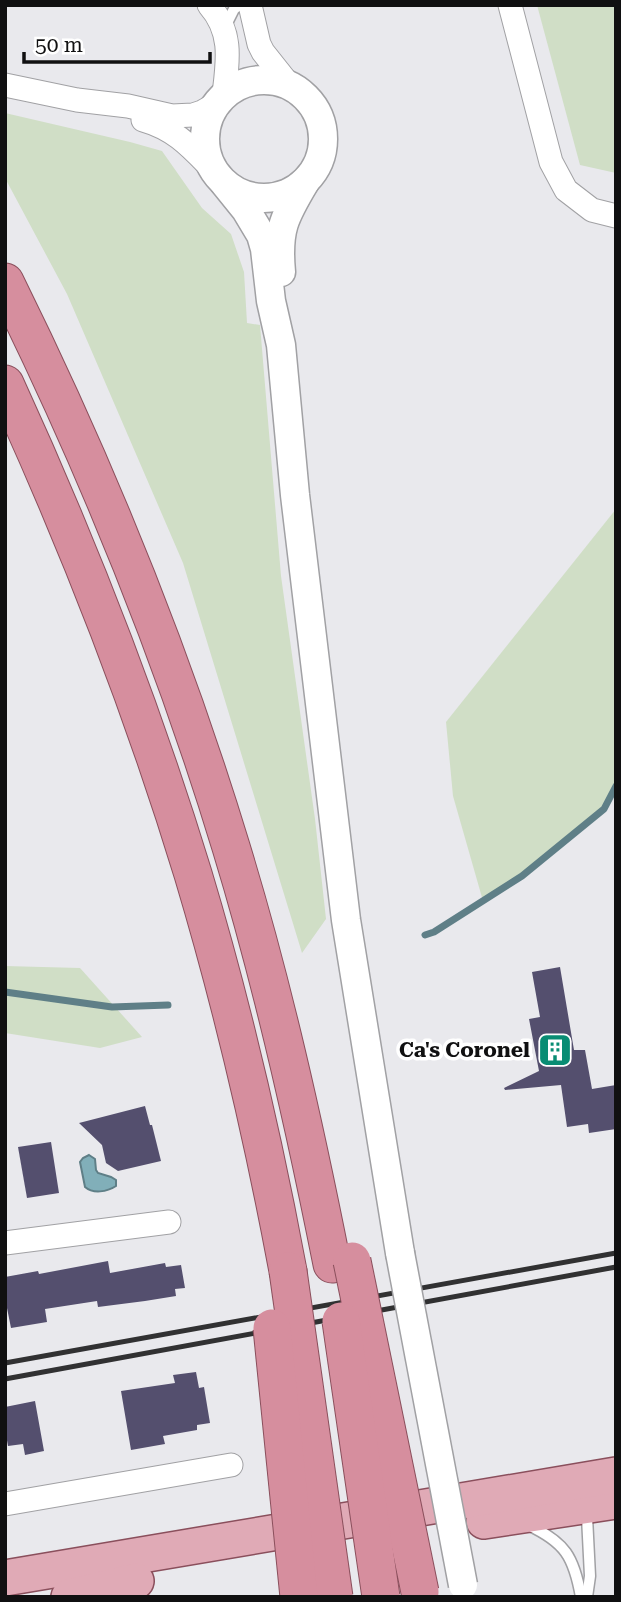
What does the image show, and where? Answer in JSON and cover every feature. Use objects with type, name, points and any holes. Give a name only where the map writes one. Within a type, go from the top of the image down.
[{"type":"highway","points":[[5,282],[41,354],[118,530],[193,730],[232,848],[342,1262],[421,1594]]},
{"type":"highway","points":[[5,384],[63,515],[151,745],[193,874],[244,1062],[271,1184],[299,1597]]},
{"type":"highway","points":[[342,1262],[381,1597]]},
{"type":"highway","points":[[277,1273],[334,1597]]},
{"type":"main road","points":[[14,1597],[59,1588],[136,1581],[501,1518],[610,1493]]},
{"type":"main road","points":[[75,1581],[610,1493]]},
{"type":"main road","points":[[5,1578],[136,1581]]},
{"type":"street","points":[[209,5],[224,29],[228,50],[220,99],[208,118],[204,140],[208,158],[221,179],[235,190],[251,197],[271,198],[286,194],[305,182]]},
{"type":"street","points":[[250,5],[263,52],[290,86],[307,99],[321,125],[320,155],[289,209],[281,231],[284,300],[281,345]]},
{"type":"street","points":[[510,5],[551,162],[566,190],[592,210],[616,216]]},
{"type":"street","points":[[5,85],[172,116],[202,113],[232,89],[252,80],[270,80],[290,86]]},
{"type":"street","points":[[76,100],[165,128],[186,143],[221,179],[246,211],[261,235],[265,249],[271,301],[281,345],[295,495],[346,920],[400,1253],[464,1591]]},
{"type":"street","points":[[5,1243],[169,1222]]},
{"type":"street","points":[[5,1504],[231,1465]]},
{"type":"lane","points":[[224,29],[234,9],[239,5]]},
{"type":"lane","points":[[587,1597],[590,1576],[587,1517],[610,1493]]},
{"type":"lane","points":[[501,1518],[543,1531],[565,1549],[573,1563],[581,1597]]},
{"type":"green space","points":[[537,5],[616,5],[616,173],[580,165]]},
{"type":"green space","points":[[5,113],[162,151],[202,208],[231,234],[244,272],[247,323],[260,325],[281,576],[315,819],[326,919],[302,953],[183,563],[67,294],[5,178]]},
{"type":"green space","points":[[616,509],[616,786],[604,809],[522,876],[483,901],[453,796],[446,722]]},
{"type":"green space","points":[[5,966],[80,968],[142,1037],[100,1048],[5,1033]]},
{"type":"water","points":[[89,1155],[95,1159],[98,1173],[116,1180],[116,1186],[100,1191],[85,1187],[80,1162]]},
{"type":"building","name":"Ca's Coronel","points":[[560,967],[574,1050],[585,1050],[592,1089],[616,1085],[616,1129],[589,1133],[588,1124],[567,1127],[561,1085],[504,1088],[539,1071],[529,1019],[540,1017],[532,972]]},
{"type":"building","points":[[145,1106],[161,1161],[118,1171],[106,1163],[102,1145],[79,1123]]},
{"type":"building","points":[[51,1142],[59,1193],[27,1198],[18,1147]]},
{"type":"building","points":[[108,1261],[110,1273],[165,1263],[166,1267],[181,1265],[185,1288],[175,1289],[176,1296],[145,1301],[98,1307],[97,1301],[45,1309],[47,1322],[11,1328],[5,1298],[5,1277],[38,1271],[39,1274]]},
{"type":"building","points":[[196,1372],[199,1388],[204,1387],[210,1423],[197,1425],[197,1430],[163,1436],[165,1444],[131,1450],[121,1391],[175,1383],[173,1375]]},
{"type":"building","points":[[35,1401],[44,1451],[25,1455],[23,1444],[8,1446],[5,1407]]},
{"type":"waterway","points":[[425,935],[434,932],[522,876],[604,809],[616,786]]},
{"type":"waterway","points":[[5,992],[112,1007],[168,1005]]},
{"type":"railway","points":[[5,1363],[616,1253]]},
{"type":"railway","points":[[5,1379],[616,1267]]},
{"type":"place","name":"Ca's Coronel","points":[[555,1050]]}]
